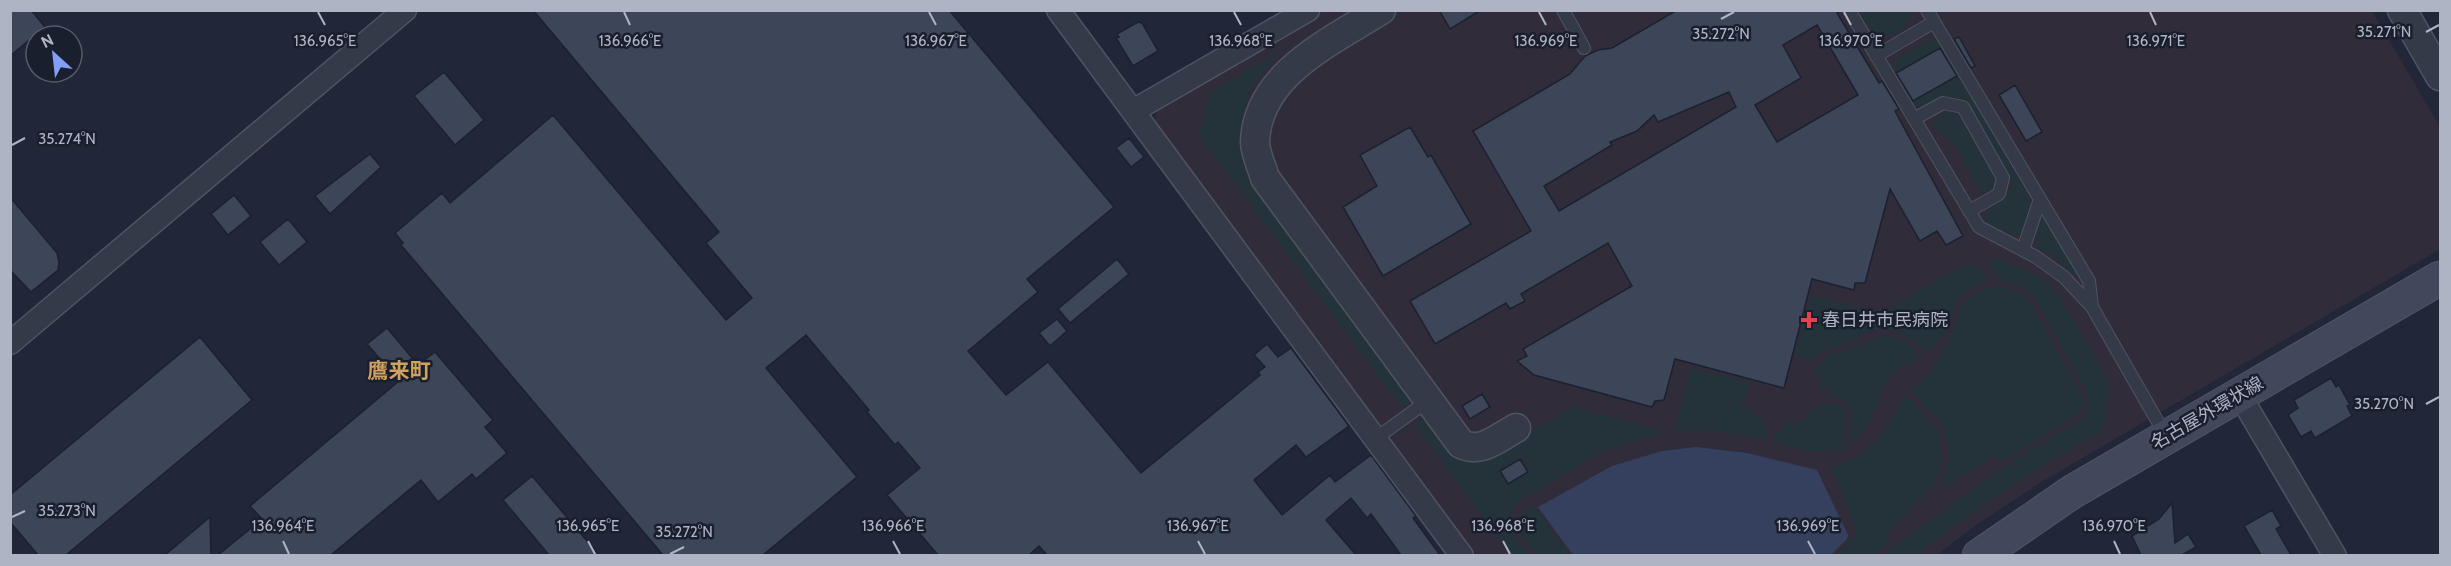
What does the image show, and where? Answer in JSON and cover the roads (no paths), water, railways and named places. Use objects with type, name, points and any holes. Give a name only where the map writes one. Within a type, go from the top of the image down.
[{"type":"main road","name":"名古屋外環状線","points":[[1979,555],[2072,492],[2440,279]]},
{"type":"street","points":[[10,343],[405,10]]},
{"type":"street","points":[[1058,10],[1462,555]]},
{"type":"street","points":[[1133,111],[1308,10]]},
{"type":"street","points":[[1381,10],[1308,56],[1277,83],[1262,110],[1255,143],[1265,178],[1461,444],[1471,449],[1481,448],[1516,428]]},
{"type":"street","points":[[2402,10],[2440,76]]},
{"type":"street","points":[[2239,394],[2335,555]]},
{"type":"lane","points":[[1563,10],[1584,48]]},
{"type":"lane","points":[[1849,10],[1978,227],[2023,250],[2064,277],[2092,307],[2167,437]]},
{"type":"lane","points":[[1927,10],[2089,281],[2092,307]]},
{"type":"lane","points":[[1876,56],[1934,22]]},
{"type":"lane","points":[[1914,119],[1943,103],[1963,107],[2002,178],[1999,194],[1969,211]]},
{"type":"lane","points":[[2023,250],[2040,199]]},
{"type":"lane","points":[[1376,439],[1430,399]]},
{"type":"water","points":[[1696,447],[1747,453],[1817,470],[1848,535],[1847,539],[1831,555],[1573,555],[1538,507],[1612,466],[1662,451]]},
{"type":"place","name":"春日井市民病院","points":[[1809,320]]},
{"type":"district","name":"鷹来町","points":[[399,371]]}]
